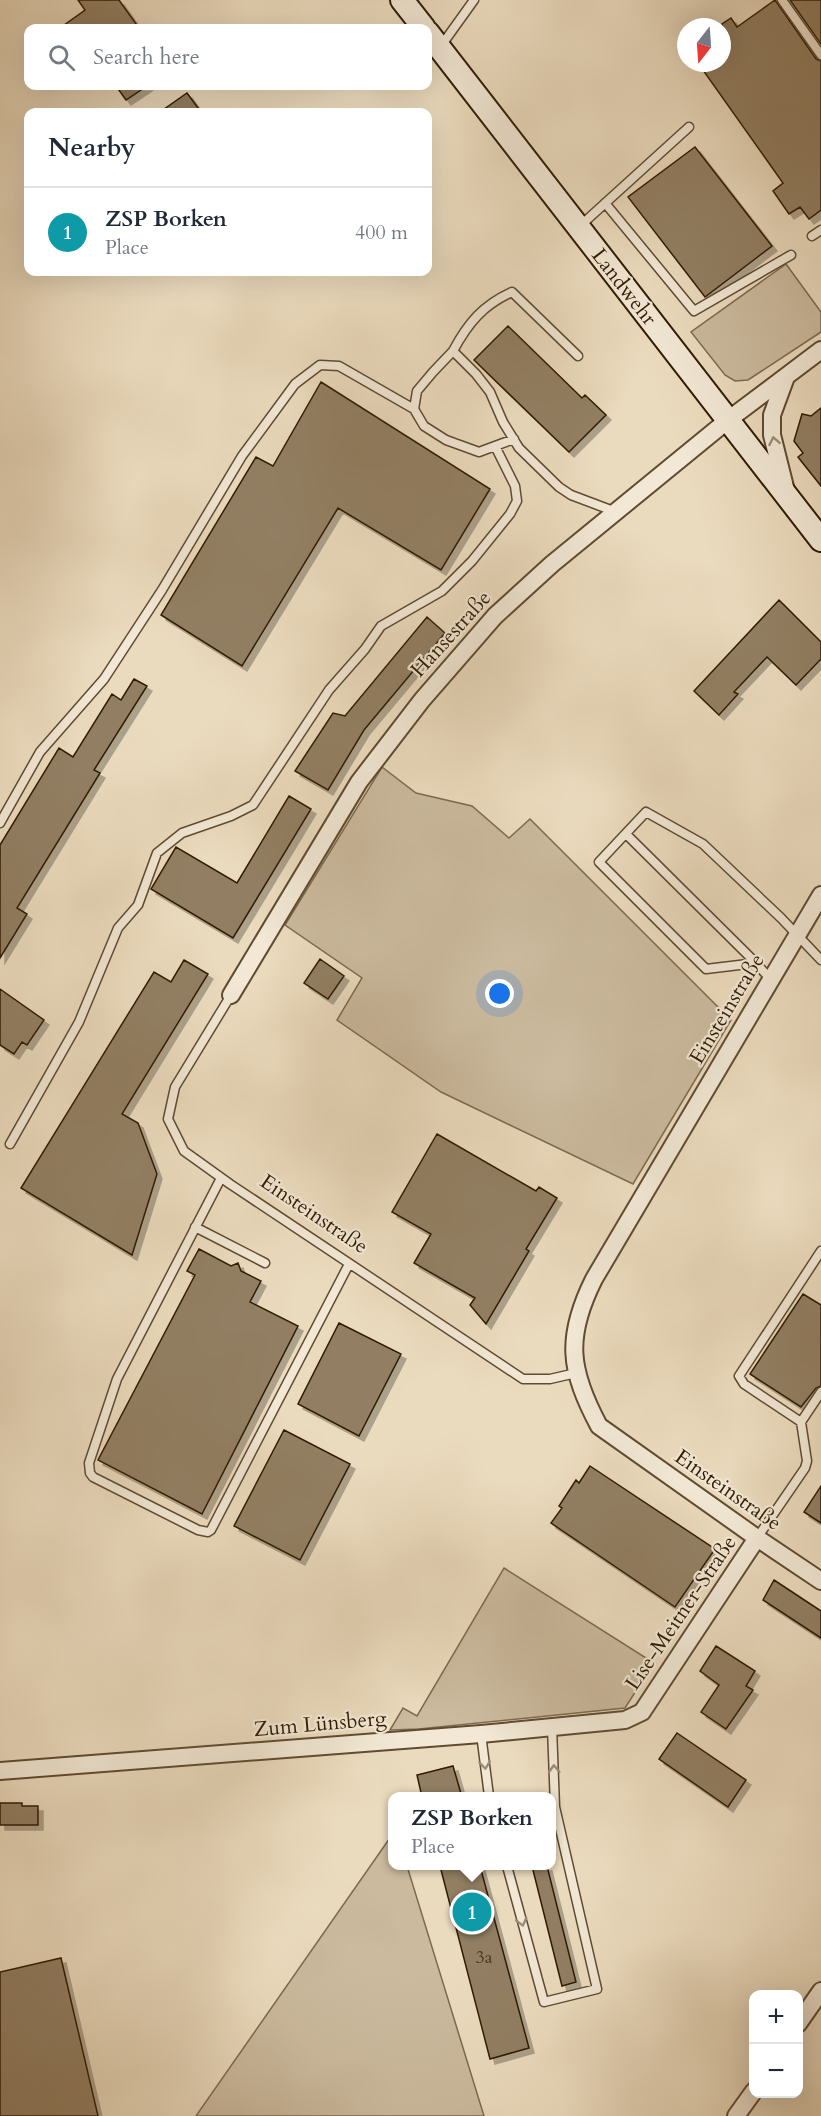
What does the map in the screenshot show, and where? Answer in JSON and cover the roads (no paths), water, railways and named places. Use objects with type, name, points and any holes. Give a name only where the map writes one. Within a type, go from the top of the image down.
[{"type":"main road","points":[[402,0],[421,24]]},
{"type":"main road","name":"Landwehr","points":[[433,41],[821,540]]},
{"type":"street","name":"Hansestraße","points":[[231,995],[359,782],[422,699],[495,616],[552,564],[728,420],[821,350]]},
{"type":"street","points":[[787,376],[772,415],[772,435],[788,498]]},
{"type":"street","name":"Einsteinstraße","points":[[821,895],[594,1279],[580,1306],[575,1339],[576,1373],[585,1400],[599,1426],[821,1581]]},
{"type":"street","name":"Lise-Meitner-Straße","points":[[642,1712],[757,1538]]},
{"type":"street","name":"Zum Lünsberg","points":[[0,1771],[481,1734],[625,1720],[642,1712]]},
{"type":"street","points":[[803,2017],[821,1991]]},
{"type":"street","points":[[736,2116],[749,2097]]},
{"type":"lane","points":[[782,0],[821,55]]},
{"type":"lane","points":[[433,41],[470,2]]},
{"type":"lane","points":[[578,228],[689,127]]},
{"type":"lane","points":[[605,203],[694,311],[791,255]]},
{"type":"lane","points":[[812,236],[821,230]]},
{"type":"lane","points":[[414,409],[417,391],[453,351],[466,327],[494,300],[513,292],[579,356]]},
{"type":"lane","points":[[453,351],[490,392],[519,448],[559,488],[616,512]]},
{"type":"lane","points":[[0,823],[40,752],[104,679],[162,590],[242,456],[295,384],[320,365],[339,366],[414,409],[424,426],[446,440],[479,452],[514,439]]},
{"type":"lane","points":[[10,1144],[79,1022],[118,928],[138,905],[157,853],[182,833],[231,816],[253,805],[329,690],[365,649],[381,626],[442,591],[472,561],[510,514],[517,501],[515,486],[495,446]]},
{"type":"lane","points":[[756,963],[706,969],[599,862],[646,813],[703,844],[821,960]]},
{"type":"lane","points":[[626,834],[771,980]]},
{"type":"lane","name":"Einsteinstraße","points":[[231,995],[175,1087],[168,1119],[184,1151],[348,1264],[523,1379],[550,1379],[576,1373]]},
{"type":"lane","points":[[221,1178],[117,1379],[89,1463],[93,1477],[208,1532],[213,1527],[348,1264]]},
{"type":"lane","points":[[195,1227],[265,1263]]},
{"type":"lane","points":[[801,1422],[744,1384],[739,1376],[817,1266],[821,1251]]},
{"type":"lane","points":[[757,1538],[805,1468],[807,1461],[801,1422],[821,1392]]},
{"type":"lane","points":[[552,1727],[554,1792]]},
{"type":"lane","points":[[481,1734],[488,1792]]},
{"type":"lane","points":[[508,1870],[544,2002],[597,1989],[556,1811]]},
{"type":"place","name":"ZSP Borken","points":[[472,1912]]}]
